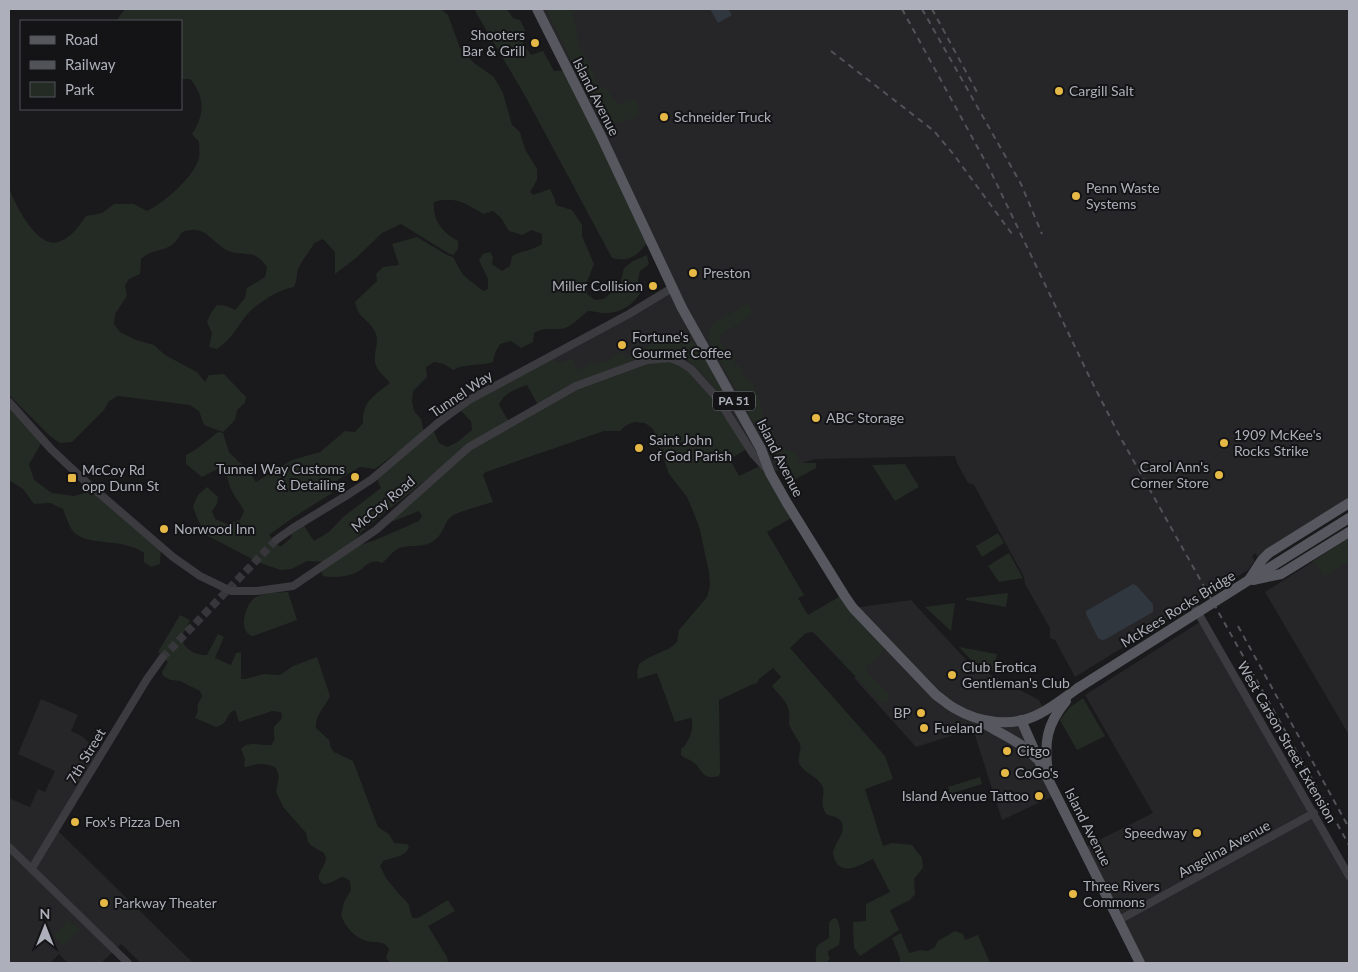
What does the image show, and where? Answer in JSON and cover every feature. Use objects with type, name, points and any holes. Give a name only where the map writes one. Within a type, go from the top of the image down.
[{"type":"main road","name":"Island Avenue","points":[[537,9],[602,138],[672,288],[694,330],[761,449],[770,473],[853,608],[936,695],[947,702],[952,708],[997,723],[1021,720],[1040,763],[1140,963]]},
{"type":"main road","points":[[1251,579],[1269,553],[1349,504]]},
{"type":"main road","name":"McKees Rocks Bridge","points":[[1021,720],[1040,714],[1076,689],[1349,518]]},
{"type":"main road","points":[[1251,579],[1281,574],[1349,532]]},
{"type":"main road","points":[[1050,782],[1046,753],[1048,732],[1057,713],[1076,689]]},
{"type":"main road","name":"Island Avenue","points":[[947,702],[954,702],[977,712],[998,717],[1002,721]]},
{"type":"main road","points":[[975,717],[1024,748],[1040,763]]},
{"type":"street","name":"Tunnel Way","points":[[276,540],[372,479],[439,422],[469,400],[629,314],[672,288]]},
{"type":"street","name":"McCoy Road","points":[[9,402],[51,449],[86,482],[173,557],[200,576],[231,591],[257,591],[293,586],[376,530],[469,447],[576,386],[612,371],[647,360],[670,358],[691,369],[718,398],[752,454],[770,473]]},
{"type":"street","name":"West Carson Street Extension","points":[[1193,604],[1349,876]]},
{"type":"street","name":"7th Street","points":[[32,868],[147,679],[162,658]]},
{"type":"street","name":"Angelina Avenue","points":[[1119,920],[1314,813]]},
{"type":"street","points":[[9,847],[128,963]]},
{"type":"shaded area","points":[[537,9],[1349,9],[1349,500],[1348,498],[1268,548],[1258,557],[1255,553],[1252,556],[1255,561],[1248,570],[1075,677],[1055,640],[1050,638],[1050,628],[1025,584],[1024,577],[974,485],[968,483],[955,456],[815,459],[770,473],[734,423],[576,386],[537,362],[672,288]]},
{"type":"shaded area","points":[[710,9],[728,9],[732,15],[718,23]]},
{"type":"shaded area","points":[[1349,539],[1349,735],[1265,592]]},
{"type":"shaded area","points":[[1133,584],[1153,604],[1153,612],[1106,639],[1098,638],[1086,611]]},
{"type":"shaded area","points":[[911,600],[970,664],[1039,700],[1045,711],[1021,720],[1056,795],[1002,820],[973,729],[916,747],[854,678],[889,646],[853,608]]},
{"type":"shaded area","points":[[1203,620],[1349,876],[1349,963],[1140,963],[1083,848],[1153,813],[1085,695]]},
{"type":"shaded area","points":[[41,699],[78,715],[71,731],[82,736],[101,755],[56,829],[193,963],[141,963],[121,944],[101,963],[68,963],[59,954],[50,963],[9,962],[9,798],[30,807],[38,789],[45,792],[55,771],[18,754]]},
{"type":"green space","points":[[125,9],[441,9],[448,15],[460,48],[474,63],[494,77],[503,93],[512,125],[520,132],[525,149],[537,169],[537,180],[530,192],[533,195],[550,189],[556,205],[572,210],[582,225],[582,236],[594,264],[586,284],[587,294],[595,300],[604,299],[620,285],[624,268],[633,261],[647,255],[649,264],[640,271],[638,280],[642,289],[640,294],[623,309],[613,313],[588,311],[565,328],[544,329],[534,333],[533,342],[521,348],[511,341],[500,344],[493,362],[463,366],[453,370],[444,364],[434,362],[426,367],[427,377],[413,391],[412,401],[414,411],[421,419],[424,432],[375,469],[360,467],[329,485],[332,493],[269,535],[280,547],[291,538],[292,530],[303,524],[314,541],[329,532],[343,517],[381,488],[376,477],[433,429],[439,443],[447,447],[456,443],[472,430],[471,421],[459,409],[549,358],[559,363],[572,358],[578,370],[593,362],[595,365],[605,362],[623,352],[627,358],[649,346],[649,343],[665,336],[678,335],[689,339],[698,346],[725,394],[726,403],[700,371],[690,362],[679,355],[668,352],[655,352],[641,357],[642,361],[538,405],[527,385],[510,392],[499,405],[509,422],[437,471],[363,530],[351,546],[326,562],[307,561],[292,569],[281,570],[260,563],[206,535],[193,506],[198,495],[207,487],[218,497],[217,504],[212,511],[215,519],[227,524],[240,520],[244,511],[223,471],[219,468],[202,477],[186,464],[186,455],[218,432],[223,433],[229,452],[247,468],[256,482],[292,460],[320,452],[345,431],[355,432],[363,423],[363,415],[370,399],[390,383],[378,370],[375,363],[377,340],[374,330],[360,315],[355,302],[377,281],[376,274],[383,267],[399,265],[392,244],[417,237],[453,257],[463,275],[483,291],[488,289],[488,279],[479,260],[483,254],[490,252],[493,257],[492,264],[502,271],[510,266],[512,256],[542,244],[542,234],[532,230],[522,235],[509,231],[501,218],[493,211],[483,214],[454,200],[441,200],[434,202],[435,215],[443,230],[458,241],[458,249],[453,255],[401,224],[382,233],[356,258],[335,274],[335,252],[323,239],[314,243],[301,264],[294,287],[274,294],[254,308],[230,338],[217,349],[209,347],[212,333],[207,322],[211,313],[217,305],[235,310],[245,298],[247,288],[265,277],[267,267],[253,255],[235,253],[223,248],[203,232],[190,230],[182,232],[172,245],[141,259],[140,274],[129,279],[125,285],[127,296],[115,314],[114,324],[120,332],[136,340],[154,345],[165,355],[197,372],[205,382],[209,375],[224,374],[246,397],[245,403],[237,410],[235,420],[223,432],[204,425],[199,411],[190,405],[118,396],[109,401],[104,410],[72,442],[60,443],[50,436],[9,395],[9,187],[21,213],[35,232],[42,239],[58,242],[70,235],[86,216],[102,213],[114,204],[134,204],[147,211],[154,207],[178,189],[191,173],[199,158],[199,142],[192,134],[199,120],[202,106],[195,85],[190,79],[182,79],[182,20],[117,20]]},
{"type":"green space","points":[[474,9],[507,9],[513,18],[520,20],[525,30],[522,41],[531,55],[543,51],[554,71],[566,70],[649,241],[634,256],[624,259],[612,258],[524,94]]},
{"type":"green space","points":[[546,9],[576,9],[572,15],[577,29],[577,43],[588,61],[598,84],[609,91],[619,105],[634,99],[638,106],[638,117],[604,127]]},
{"type":"green space","points":[[749,303],[752,312],[748,318],[721,335],[720,338],[723,347],[734,353],[735,364],[741,367],[743,374],[753,384],[760,401],[764,420],[772,428],[777,444],[795,452],[800,463],[816,463],[816,468],[787,484],[707,337],[710,326],[713,323]]},
{"type":"green space","points":[[667,359],[686,366],[703,383],[747,449],[730,459],[739,476],[760,466],[768,474],[793,517],[767,532],[804,595],[798,598],[808,615],[842,595],[888,647],[865,669],[889,695],[890,699],[885,703],[881,703],[812,632],[806,633],[790,648],[885,756],[893,779],[865,789],[883,846],[892,843],[912,845],[922,858],[923,868],[914,879],[915,894],[910,900],[890,910],[899,930],[860,956],[854,948],[853,922],[866,921],[866,904],[890,892],[873,859],[850,868],[841,867],[837,864],[833,853],[841,835],[842,823],[837,818],[826,814],[823,806],[823,788],[821,784],[804,770],[799,763],[800,744],[789,723],[788,707],[772,686],[781,677],[773,668],[759,679],[757,683],[719,700],[720,772],[719,776],[713,777],[705,775],[695,763],[681,755],[681,749],[692,730],[691,718],[675,722],[657,673],[638,679],[639,664],[670,648],[677,642],[679,630],[707,597],[710,586],[709,572],[699,526],[687,497],[669,474],[653,429],[645,423],[634,422],[625,426],[620,431],[604,431],[486,472],[483,475],[493,502],[452,516],[438,537],[430,543],[400,548],[394,551],[382,563],[370,563],[349,575],[327,577],[323,576],[321,571],[352,547],[373,541],[419,521],[422,516],[419,511],[394,521],[389,520],[468,447],[610,372]]},
{"type":"green space","points":[[9,404],[41,444],[29,464],[34,480],[52,493],[74,496],[95,490],[161,547],[160,564],[151,567],[144,562],[144,553],[127,545],[82,538],[71,529],[63,509],[50,503],[34,504],[23,489],[9,480]]},
{"type":"green space","points":[[905,464],[919,487],[895,501],[872,465]]},
{"type":"green space","points":[[998,533],[1004,543],[982,557],[976,546]]},
{"type":"green space","points":[[1349,538],[1349,561],[1324,577],[1313,561]]},
{"type":"green space","points":[[1009,553],[1023,578],[999,582],[988,566]]},
{"type":"green space","points":[[288,592],[297,620],[253,636],[248,634],[245,629],[244,618],[252,600],[263,594]]},
{"type":"green space","points":[[1008,593],[1006,607],[966,600],[966,598]]},
{"type":"green space","points":[[955,603],[951,631],[925,607]]},
{"type":"green space","points":[[180,615],[190,620],[181,638],[191,651],[207,655],[218,634],[224,637],[215,658],[231,665],[236,653],[241,652],[241,679],[264,674],[280,675],[293,666],[317,657],[330,696],[317,719],[316,728],[329,740],[334,752],[353,761],[378,827],[389,834],[394,843],[407,844],[409,847],[405,853],[383,861],[380,866],[386,878],[409,905],[413,918],[418,918],[448,900],[455,911],[428,926],[447,957],[448,963],[390,963],[386,958],[389,949],[387,946],[382,943],[363,940],[348,928],[341,915],[344,902],[351,890],[350,881],[344,877],[323,884],[319,880],[319,874],[326,858],[324,853],[308,842],[306,833],[284,808],[276,792],[279,776],[276,768],[262,764],[244,766],[245,759],[241,749],[251,744],[271,745],[274,739],[274,727],[282,718],[281,712],[272,711],[239,722],[234,710],[223,724],[216,727],[195,718],[202,696],[200,691],[180,681],[171,680],[163,676],[162,672],[168,662],[158,652]]},
{"type":"green space","points":[[959,647],[997,654],[994,670],[992,671],[972,661]]},
{"type":"green space","points":[[1083,698],[1105,736],[1077,750],[1060,720],[1069,708]]},
{"type":"green space","points":[[980,777],[982,784],[950,794],[948,787]]},
{"type":"green space","points":[[836,918],[840,931],[839,945],[828,951],[830,958],[827,963],[816,963],[816,948],[829,938],[829,923],[832,919]]},
{"type":"green space","points":[[69,920],[80,930],[64,946],[53,936]]},
{"type":"green space","points":[[955,931],[963,934],[965,940],[978,935],[990,963],[900,963],[900,958],[892,938],[901,933],[909,953],[921,950],[928,951],[935,947],[938,941]]},
{"type":"tunnel","points":[[162,658],[276,540]]},
{"type":"railway","points":[[902,9],[991,172],[1118,433],[1349,845]]},
{"type":"railway","points":[[922,9],[1021,184],[1042,234]]},
{"type":"railway","points":[[932,9],[978,94]]},
{"type":"railway","points":[[831,51],[934,131],[1012,234]]},
{"type":"railway","points":[[1238,626],[1349,828]]},
{"type":"place","name":"Shooters Bar & Grill","points":[[535,43]]},
{"type":"place","name":"Cargill Salt","points":[[1059,91]]},
{"type":"place","name":"Schneider Truck","points":[[664,117]]},
{"type":"place","name":"Penn Waste Systems","points":[[1076,196]]},
{"type":"place","name":"Preston","points":[[693,273]]},
{"type":"place","name":"Miller Collision","points":[[653,286]]},
{"type":"place","name":"Fortune's Gourmet Coffee","points":[[622,345]]},
{"type":"place","name":"ABC Storage","points":[[816,418]]},
{"type":"place","name":"1909 McKee's Rocks Strike","points":[[1224,443]]},
{"type":"place","name":"Saint John of God Parish","points":[[639,448]]},
{"type":"place","name":"Carol Ann's Corner Store","points":[[1219,475]]},
{"type":"place","name":"Tunnel Way Customs & Detailing","points":[[355,477]]},
{"type":"place","name":"McCoy Rd opp Dunn St","points":[[72,478]]},
{"type":"place","name":"Norwood Inn","points":[[164,529]]},
{"type":"place","name":"Club Erotica Gentleman's Club","points":[[952,675]]},
{"type":"place","name":"BP","points":[[921,713]]},
{"type":"place","name":"Fueland","points":[[924,728]]},
{"type":"place","name":"Citgo","points":[[1007,751]]},
{"type":"place","name":"CoGo's","points":[[1005,773]]},
{"type":"place","name":"Island Avenue Tattoo","points":[[1039,796]]},
{"type":"place","name":"Fox's Pizza Den","points":[[75,822]]},
{"type":"place","name":"Speedway","points":[[1197,833]]},
{"type":"place","name":"Three Rivers Commons","points":[[1073,894]]},
{"type":"place","name":"Parkway Theater","points":[[104,903]]}]
